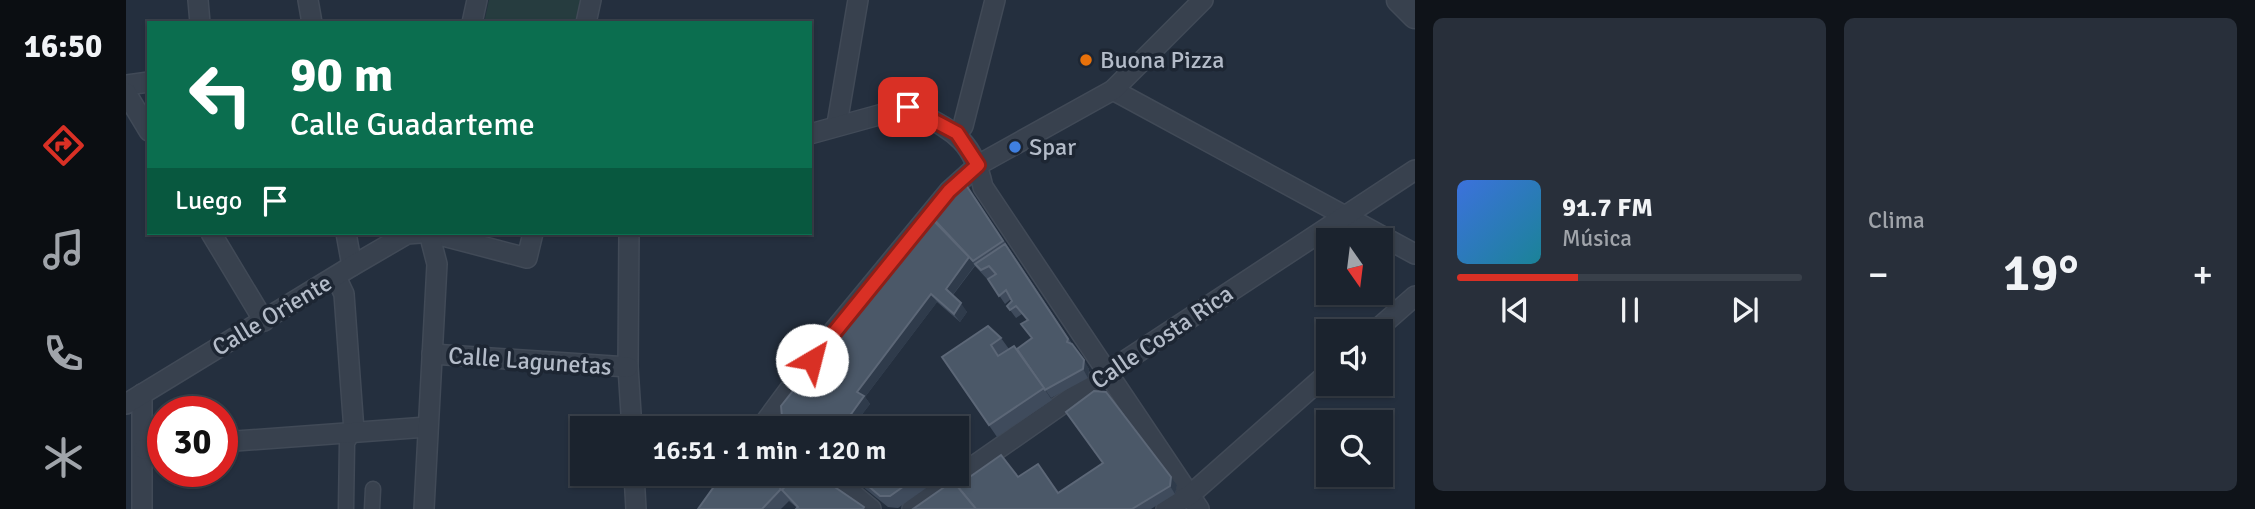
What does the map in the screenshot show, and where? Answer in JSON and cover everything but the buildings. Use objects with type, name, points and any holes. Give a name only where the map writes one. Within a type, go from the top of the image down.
[{"type":"street","points":[[198,0],[200,21]]},
{"type":"street","points":[[308,0],[312,21]]},
{"type":"street","points":[[472,21],[477,0]]},
{"type":"street","points":[[586,21],[591,0]]},
{"type":"street","points":[[837,124],[858,0]]},
{"type":"street","points":[[957,133],[963,126],[995,0]]},
{"type":"street","points":[[775,416],[826,340],[940,202],[978,165],[1113,90],[1203,0]]},
{"type":"street","points":[[1399,0],[1415,16]]},
{"type":"street","points":[[126,85],[147,82]]},
{"type":"street","points":[[1113,90],[1415,254]]},
{"type":"street","points":[[126,93],[147,128]]},
{"type":"street","points":[[812,133],[837,124],[908,107],[957,133],[978,165],[983,187],[1195,502]]},
{"type":"street","name":"Calle Costa Rica","points":[[912,509],[1108,372],[1415,170]]},
{"type":"street","points":[[212,235],[264,321]]},
{"type":"street","points":[[346,235],[344,294],[354,431],[347,443],[346,509]]},
{"type":"street","name":"Calle Oriente","points":[[134,399],[405,235]]},
{"type":"street","points":[[424,509],[437,264],[430,235]]},
{"type":"street","points":[[438,235],[527,258],[533,235]]},
{"type":"street","points":[[629,235],[628,367],[631,416]]},
{"type":"street","points":[[1389,319],[1415,296]]},
{"type":"street","name":"Calle Lagunetas","points":[[432,354],[628,367]]},
{"type":"street","points":[[1166,509],[1195,502],[1316,385]]},
{"type":"street","points":[[134,399],[147,433]]},
{"type":"street","points":[[238,441],[427,426]]},
{"type":"street","points":[[142,509],[147,481]]},
{"type":"street","points":[[635,486],[636,509]]},
{"type":"street","points":[[843,486],[871,509]]},
{"type":"street","points":[[372,509],[373,489]]},
{"type":"green space","points":[[489,0],[582,0],[577,21],[484,21]]},
{"type":"place","name":"Buona Pizza","points":[[1086,60]]},
{"type":"place","name":"Spar","points":[[1015,147]]},
{"type":"route","points":[[812,360],[949,191],[978,165],[957,133],[908,107]]}]
